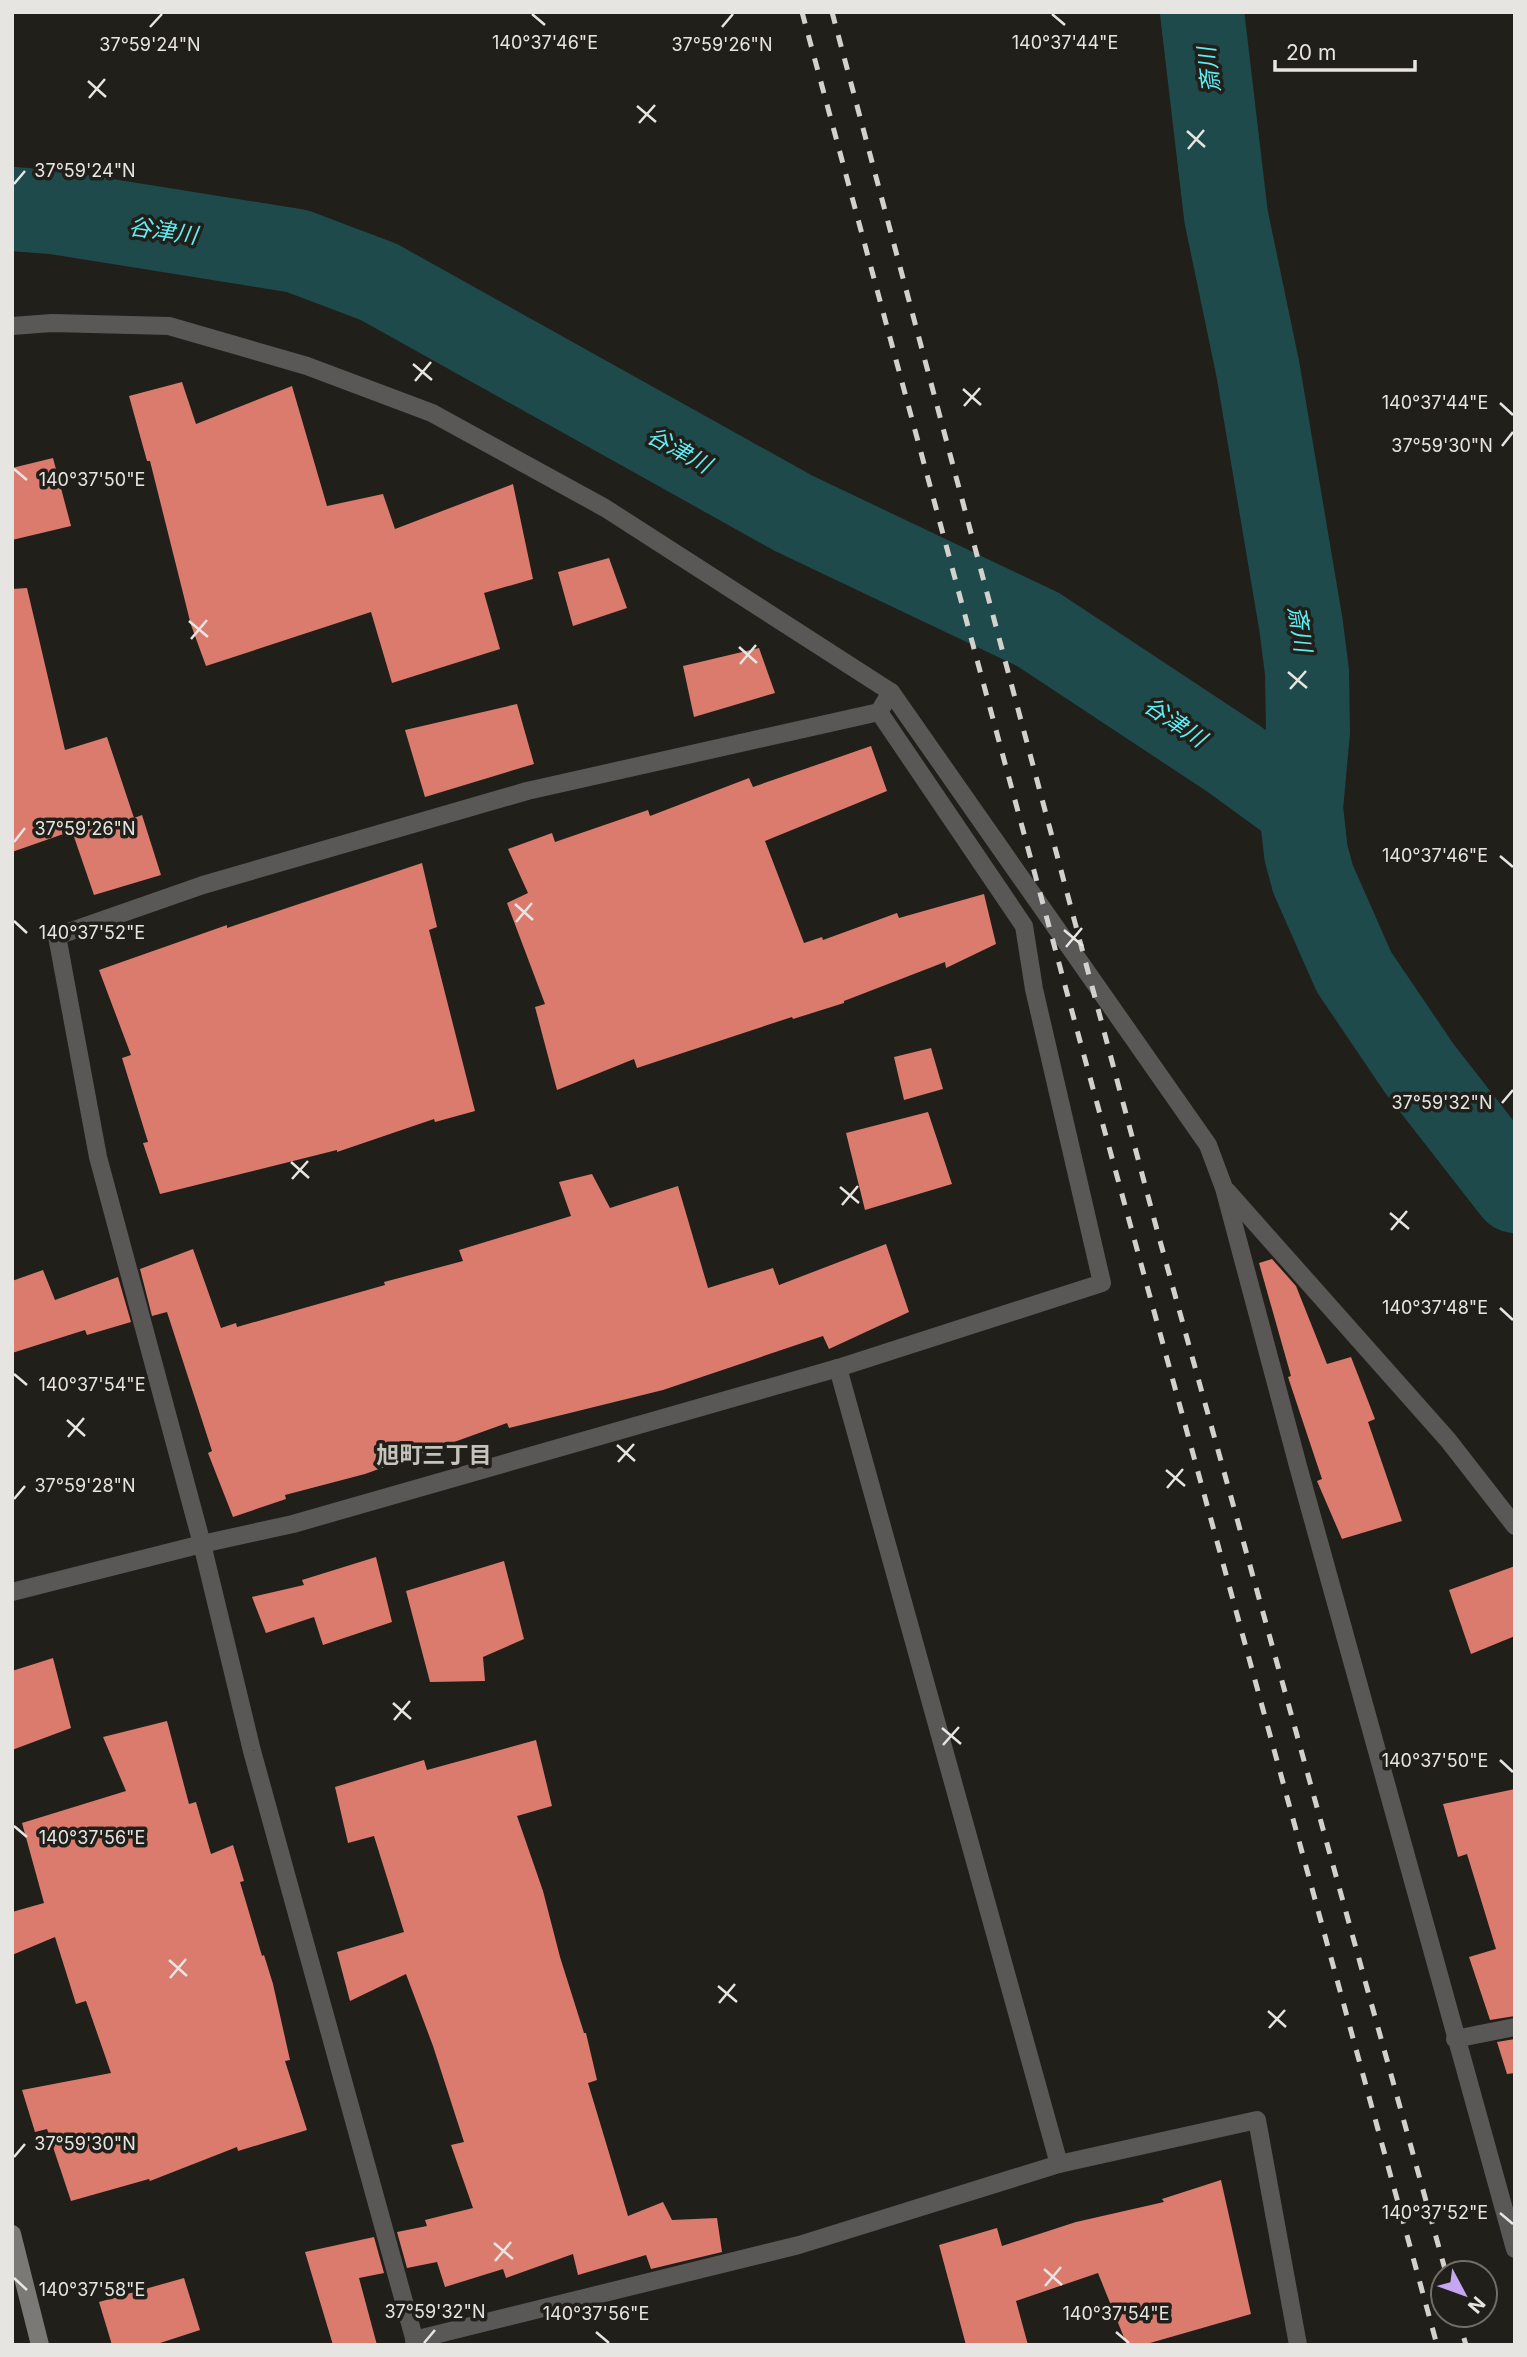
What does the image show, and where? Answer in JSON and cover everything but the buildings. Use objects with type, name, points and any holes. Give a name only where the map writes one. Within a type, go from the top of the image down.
[{"type":"street","points":[[12,326],[52,323],[169,326],[307,366],[432,413],[605,508],[891,692],[1209,1145],[1224,1188],[1455,2039],[1515,2249]]},
{"type":"street","points":[[891,692],[879,712],[527,791],[203,885],[57,936],[98,1157],[202,1544],[252,1751],[415,2342],[799,2245],[1059,2164],[1257,2120],[1298,2345]]},
{"type":"street","points":[[12,1592],[293,1524],[838,1368],[1102,1283],[1034,989],[1024,926],[879,712]]},
{"type":"street","points":[[1224,1188],[1448,1440],[1515,1526]]},
{"type":"street","points":[[838,1368],[1059,2164]]},
{"type":"street","points":[[1455,2039],[1515,2027]]},
{"type":"street","points":[[12,2234],[40,2345]]},
{"type":"waterway","name":"斎川","points":[[1202,12],[1226,216],[1258,370],[1307,672],[1308,731],[1301,808],[1306,853],[1313,879],[1354,972],[1419,1068],[1515,1191]]},
{"type":"waterway","name":"谷津川","points":[[12,209],[53,212],[297,251],[379,282],[793,513],[1039,630],[1234,759],[1301,808]]},
{"type":"railway","points":[[802,12],[1437,2345]]},
{"type":"railway","points":[[832,12],[1157,1230],[1442,2259]]},
{"type":"railway","points":[[1461,2329],[1466,2345]]},
{"type":"district","name":"旭町三丁目","points":[[434,1455]]}]
